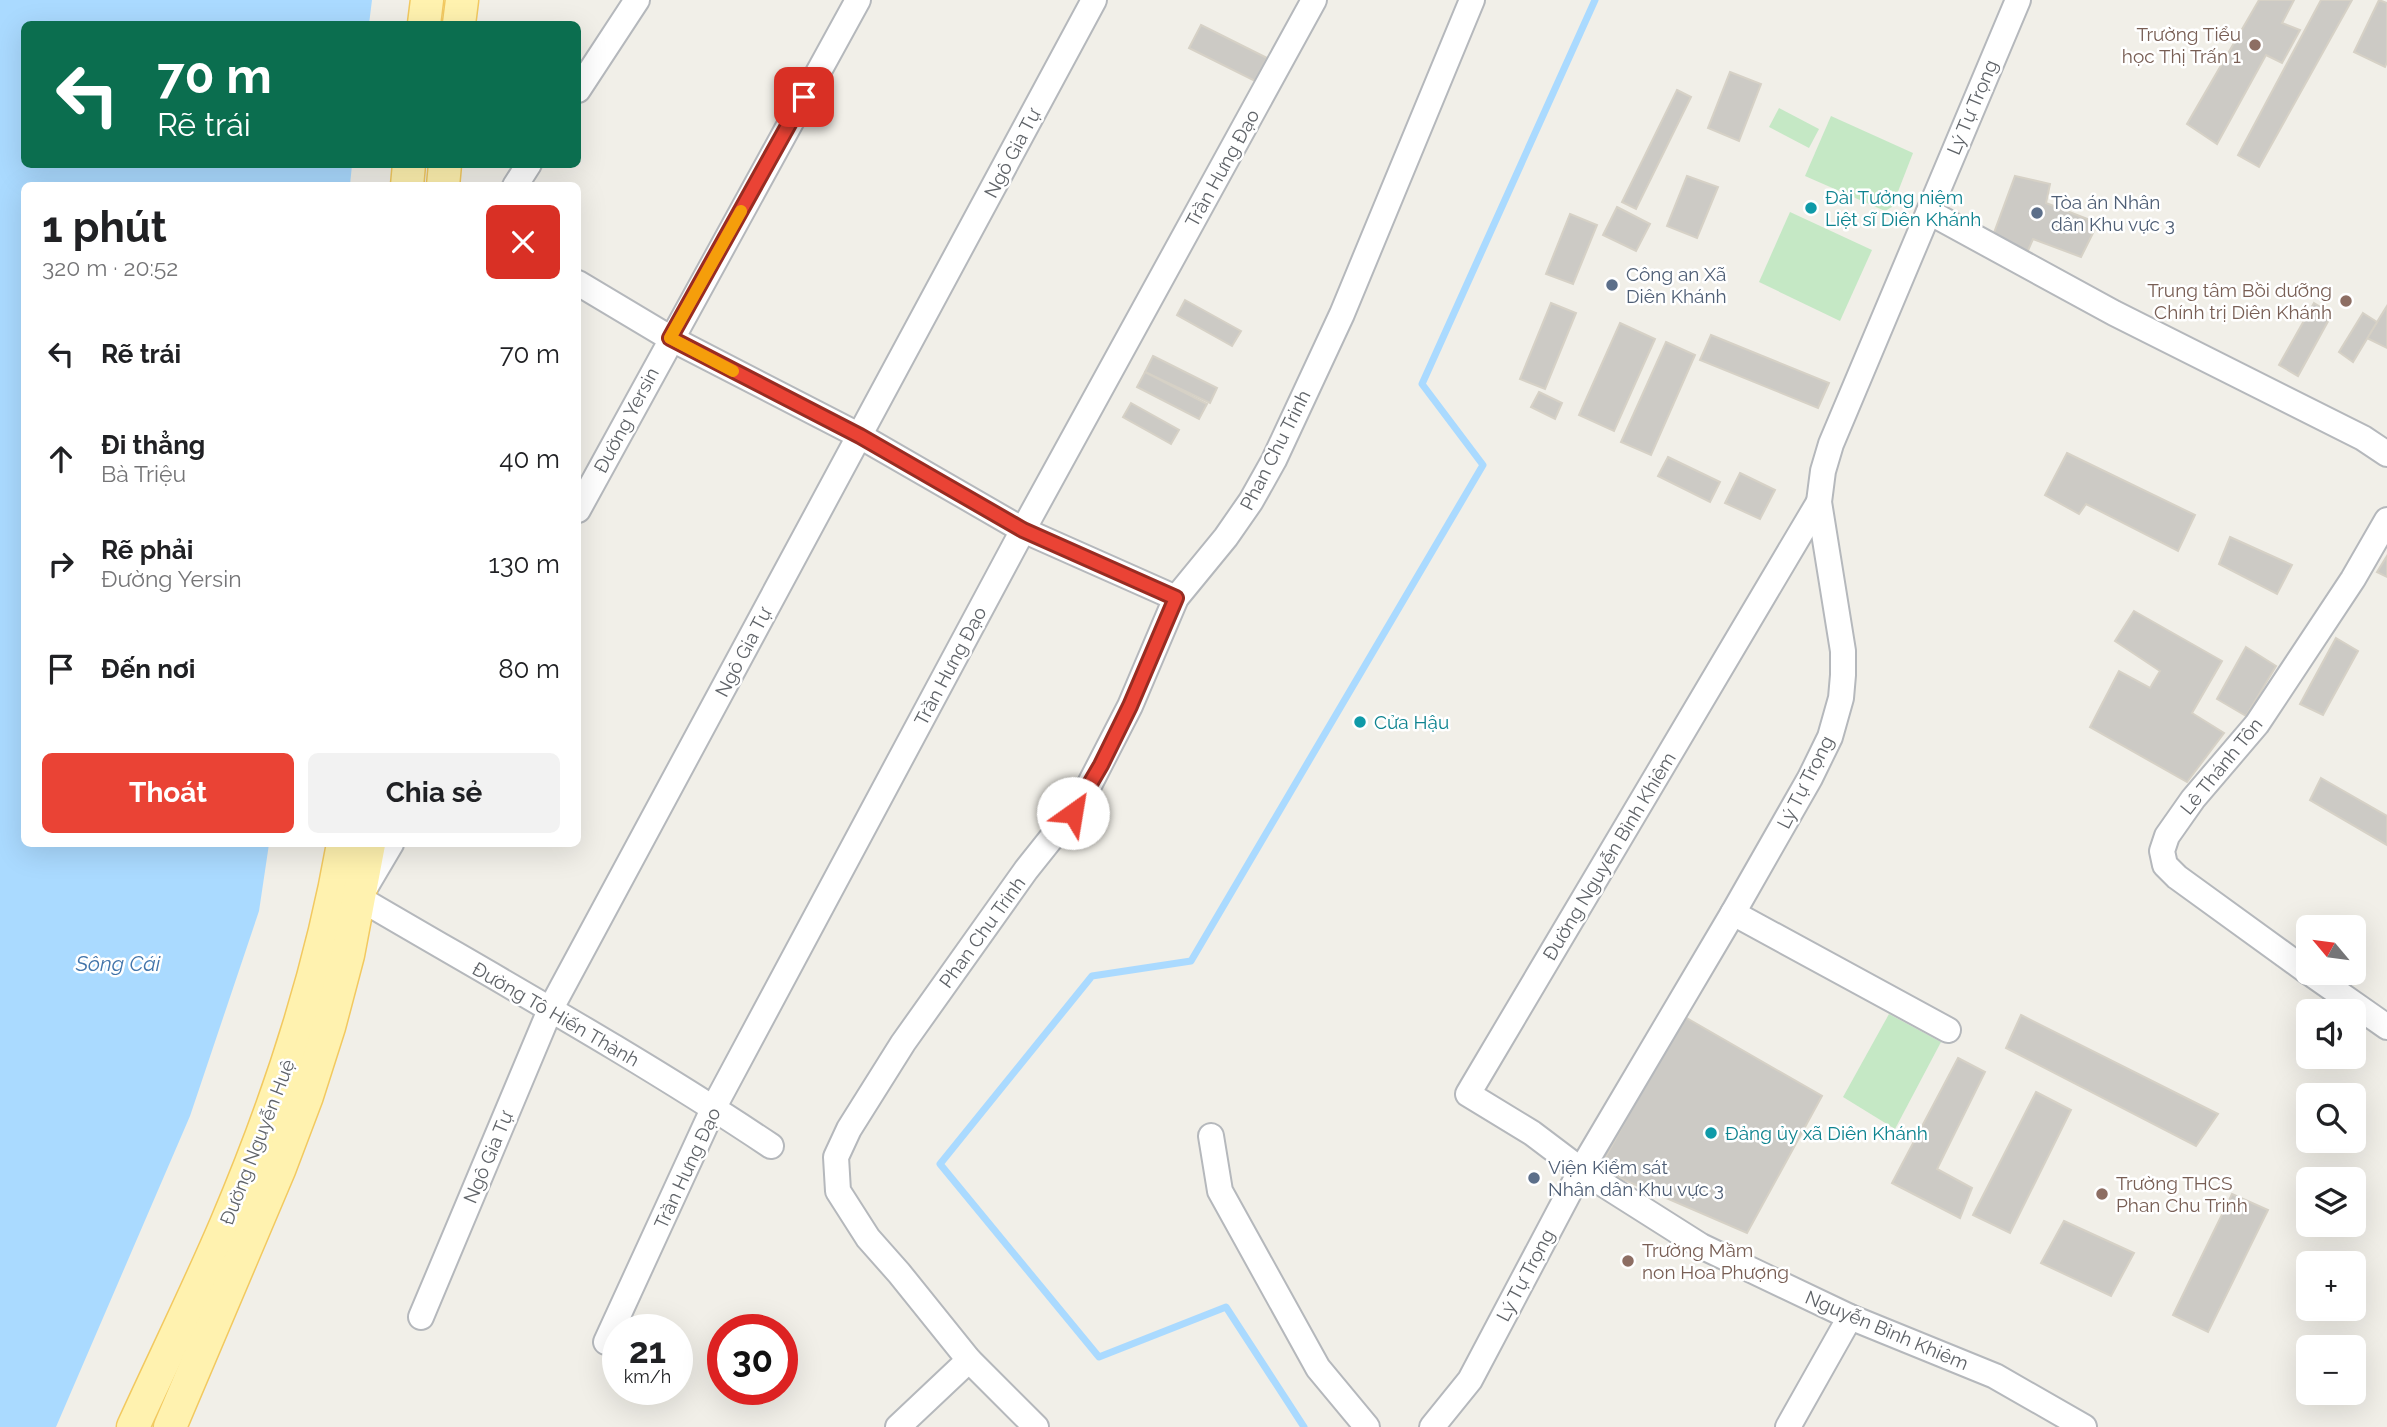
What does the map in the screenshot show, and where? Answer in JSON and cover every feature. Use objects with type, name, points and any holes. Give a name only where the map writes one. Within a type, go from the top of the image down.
[{"type":"main road","points":[[424,21],[427,0]]},
{"type":"main road","points":[[459,21],[462,0]]},
{"type":"main road","name":"Đường Nguyễn Huệ","points":[[175,1417],[279,1170],[307,1096],[332,1015],[346,896],[343,847]]},
{"type":"main road","name":"Đường Nguyễn Huệ","points":[[133,1427],[226,1225],[279,1088],[346,896],[368,847]]},
{"type":"main road","points":[[149,1392],[175,1417]]},
{"type":"street","points":[[581,85],[637,0]]},
{"type":"street","name":"Đường Yersin","points":[[581,504],[858,0]]},
{"type":"street","name":"Ngô Gia Tự","points":[[421,1317],[550,1010],[1094,0]]},
{"type":"street","name":"Trần Hưng Đạo","points":[[619,1314],[714,1107],[1023,530],[1314,0]]},
{"type":"street","name":"Phan Chu Trinh","points":[[969,1360],[868,1238],[838,1191],[836,1157],[849,1129],[903,1043],[982,930],[1082,801],[1130,706],[1176,598],[1226,537],[1275,460],[1342,314],[1472,0]]},
{"type":"street","name":"Lý Tự Trọng","points":[[1432,1427],[1470,1380],[1581,1170],[1733,913],[1810,778],[1830,737],[1841,698],[1843,651],[1819,502],[1823,471],[1831,444],[2018,0]]},
{"type":"street","points":[[1928,212],[2114,313],[2363,438],[2387,454]]},
{"type":"street","points":[[581,285],[670,338],[860,436],[1023,530],[1176,598]]},
{"type":"street","name":"Đường Nguyễn Bỉnh Khiêm","points":[[1581,1170],[1532,1133],[1468,1094],[1819,502]]},
{"type":"street","name":"Lê Thánh Tôn","points":[[2296,963],[2177,877],[2165,865],[2162,851],[2167,836],[2193,799],[2257,724],[2353,579],[2387,520]]},
{"type":"street","points":[[346,896],[388,847]]},
{"type":"street","name":"Đường Tô Hiến Thành","points":[[346,896],[550,1010],[714,1107],[771,1146]]},
{"type":"street","points":[[1733,913],[1948,1030]]},
{"type":"street","name":"Lê Thánh Tôn","points":[[2327,985],[2387,1027]]},
{"type":"street","points":[[1211,1136],[1220,1191],[1318,1368],[1367,1427]]},
{"type":"street","name":"Nguyễn Bỉnh Khiêm","points":[[1581,1170],[1701,1245],[1850,1317],[1995,1376],[2084,1427]]},
{"type":"street","points":[[1787,1427],[1850,1317]]},
{"type":"street","points":[[898,1427],[969,1360],[1036,1427]]},
{"type":"green space","points":[[1779,108],[1819,129],[1809,148],[1769,127]]},
{"type":"green space","points":[[1831,116],[1913,153],[1892,207],[1885,211],[1805,176]]},
{"type":"green space","points":[[1790,212],[1872,250],[1840,321],[1759,282]]},
{"type":"green space","points":[[1889,1014],[1941,1042],[1895,1129],[1843,1097]]},
{"type":"water","name":"Sông Cái","points":[[0,0],[372,0],[369,21],[21,21],[21,168],[352,168],[350,182],[21,182],[21,847],[269,847],[259,911],[190,1116],[56,1427],[0,1427]]},
{"type":"building","points":[[2259,0],[2294,0],[2282,23],[2300,30],[2282,63],[2266,55],[2217,144],[2187,124]]},
{"type":"building","points":[[2321,0],[2352,0],[2259,167],[2238,155]]},
{"type":"building","points":[[2379,0],[2387,3],[2385,67],[2354,52]]},
{"type":"building","points":[[1201,25],[1267,58],[1255,81],[1189,48]]},
{"type":"building","points":[[1730,72],[1761,84],[1739,141],[1708,128]]},
{"type":"building","points":[[1677,90],[1691,97],[1636,209],[1622,202]]},
{"type":"building","points":[[1687,176],[1718,187],[1697,238],[1667,226]]},
{"type":"building","name":"Tòa án Nhân dân Khu vực 3","points":[[2015,176],[2050,184],[2046,203],[2098,223],[2081,257],[2033,239],[2026,255],[1991,241]]},
{"type":"building","points":[[1617,207],[1650,224],[1636,251],[1603,235]]},
{"type":"building","points":[[1570,214],[1597,225],[1573,284],[1546,274]]},
{"type":"building","points":[[1185,300],[1241,331],[1232,346],[1177,315]]},
{"type":"building","points":[[1551,303],[1576,313],[1545,389],[1520,379]]},
{"type":"building","points":[[2314,303],[2332,314],[2298,376],[2279,365]]},
{"type":"building","points":[[2387,306],[2387,348],[2367,338]]},
{"type":"building","points":[[2363,313],[2377,322],[2353,362],[2339,352]]},
{"type":"building","points":[[1620,323],[1655,339],[1614,431],[1579,415]]},
{"type":"building","points":[[1711,335],[1829,383],[1818,408],[1700,360]]},
{"type":"building","points":[[1666,342],[1695,355],[1651,455],[1621,442]]},
{"type":"building","points":[[1153,356],[1217,388],[1210,403],[1145,372]]},
{"type":"building","points":[[1145,372],[1207,404],[1199,419],[1137,387]]},
{"type":"building","points":[[1539,392],[1562,403],[1555,419],[1531,407]]},
{"type":"building","points":[[1131,403],[1179,430],[1171,444],[1123,417]]},
{"type":"building","points":[[2067,453],[2195,515],[2178,551],[2086,504],[2079,514],[2045,495]]},
{"type":"building","points":[[1668,457],[1720,482],[1710,502],[1658,476]]},
{"type":"building","points":[[1740,473],[1775,490],[1760,519],[1725,503]]},
{"type":"building","points":[[2230,537],[2292,565],[2277,594],[2219,564]]},
{"type":"building","points":[[2387,556],[2387,577],[2377,572]]},
{"type":"building","points":[[2134,611],[2222,661],[2192,713],[2224,733],[2187,782],[2090,727],[2119,671],[2150,688],[2160,671],[2115,641]]},
{"type":"building","points":[[2336,638],[2358,651],[2323,715],[2300,704]]},
{"type":"building","points":[[2246,647],[2276,666],[2246,716],[2217,699]]},
{"type":"building","points":[[2321,778],[2387,816],[2387,845],[2310,800]]},
{"type":"building","points":[[2021,1015],[2218,1114],[2196,1146],[2006,1048]]},
{"type":"building","name":"Đảng ủy xã Diên Khánh","points":[[1683,1016],[1822,1096],[1747,1233],[1599,1169]]},
{"type":"building","points":[[1958,1058],[1985,1072],[1937,1169],[1972,1188],[1960,1218],[1892,1183]]},
{"type":"building","points":[[2036,1092],[2071,1110],[2010,1233],[1973,1215]]},
{"type":"building","points":[[2232,1194],[2268,1210],[2208,1332],[2173,1315]]},
{"type":"building","points":[[2064,1221],[2134,1253],[2111,1296],[2041,1263]]},
{"type":"waterway","points":[[1304,1427],[1226,1307],[1099,1357],[940,1164],[1092,976],[1191,961],[1483,465],[1422,384],[1595,0]]},
{"type":"slow traffic","points":[[733,371],[670,338],[741,211]]},
{"type":"place","name":"Trường Tiểu học Thị Trấn 1","points":[[2255,45]]},
{"type":"place","name":"Đài Tưởng niệm Liệt sĩ Diên Khánh","points":[[1811,208]]},
{"type":"place","name":"Tòa án Nhân dân Khu vực 3","points":[[2037,213]]},
{"type":"place","name":"Công an Xã Diên Khánh","points":[[1612,285]]},
{"type":"place","name":"Trung tâm Bồi dưỡng Chính trị Diên Khánh","points":[[2346,301]]},
{"type":"place","name":"Cửa Hậu","points":[[1360,722]]},
{"type":"place","name":"Đảng ủy xã Diên Khánh","points":[[1711,1133]]},
{"type":"place","name":"Viện Kiểm sát Nhân dân Khu vực 3","points":[[1534,1178]]},
{"type":"place","name":"Trường THCS Phan Chu Trinh","points":[[2102,1194]]},
{"type":"place","name":"Trường Mầm non Hoa Phượng","points":[[1628,1261]]},
{"type":"route","points":[[804,97],[670,338],[860,436],[1023,530],[1176,598],[1130,706],[1082,801],[1073,813]]}]
